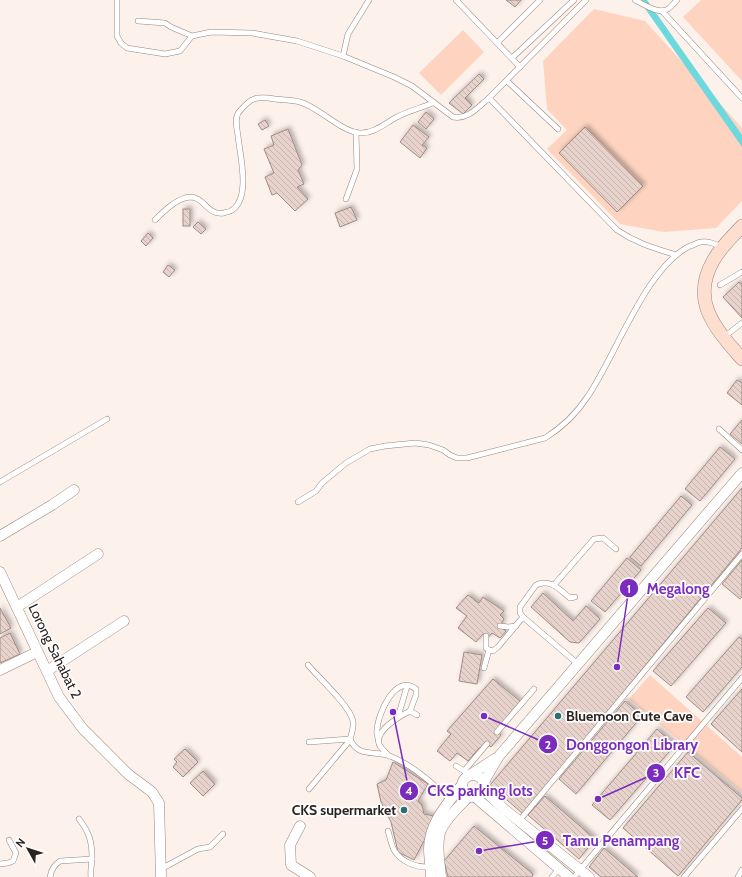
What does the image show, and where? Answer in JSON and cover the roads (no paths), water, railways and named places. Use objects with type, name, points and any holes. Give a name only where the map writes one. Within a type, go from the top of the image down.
[{"type":"street","points":[[742,226],[722,247],[713,261],[703,289],[703,299],[709,315],[724,337],[742,358]]},
{"type":"street","points":[[450,800],[454,802],[481,794],[486,778],[499,756],[742,473]]},
{"type":"street","points":[[0,536],[74,490]]},
{"type":"street","points":[[17,607],[98,554]]},
{"type":"street","name":"Lorong Sahabat 2","points":[[0,572],[4,590],[17,607],[59,697],[83,729],[128,774],[155,796],[159,803],[161,873]]},
{"type":"street","points":[[47,671],[124,621]]},
{"type":"street","points":[[0,670],[37,652]]},
{"type":"street","points":[[467,773],[477,771],[499,756]]},
{"type":"street","points":[[467,773],[480,777],[487,794],[577,874],[589,877]]},
{"type":"street","points":[[429,872],[429,850],[432,830],[435,822],[461,786],[467,773]]},
{"type":"street","points":[[461,786],[464,792],[569,877]]},
{"type":"street","points":[[441,877],[438,853],[440,832],[472,797]]},
{"type":"street","points":[[300,826],[290,845],[291,865],[310,877]]},
{"type":"lane","points":[[117,0],[117,36],[121,44],[127,48],[165,54],[180,51],[192,36]]},
{"type":"lane","points":[[342,56],[348,34],[369,0]]},
{"type":"lane","points":[[456,0],[520,66]]},
{"type":"lane","points":[[498,42],[540,0]]},
{"type":"lane","points":[[512,58],[574,0]]},
{"type":"lane","points":[[138,21],[165,23],[192,36],[211,32],[252,33],[297,41],[342,56],[394,77],[412,86],[453,117],[465,118],[507,81],[586,0]]},
{"type":"lane","points":[[635,0],[656,10],[662,11],[668,9],[677,0]]},
{"type":"lane","points":[[662,11],[742,98]]},
{"type":"lane","points":[[507,81],[558,129]]},
{"type":"lane","points":[[155,220],[168,208],[188,197],[195,197],[217,214],[231,211],[237,206],[242,198],[243,181],[242,159],[236,124],[237,114],[244,105],[260,97],[300,102],[331,118],[342,126],[362,133],[372,131],[397,117],[433,103]]},
{"type":"lane","points":[[489,98],[617,230],[630,239],[676,255]]},
{"type":"lane","points":[[346,199],[357,169],[356,132]]},
{"type":"lane","points":[[298,502],[316,491],[322,483],[346,463],[370,449],[385,446],[415,444],[429,445],[443,450],[457,458],[466,458],[545,438],[570,419],[583,404],[637,307],[655,279],[676,255],[700,242],[710,242],[722,247]]},
{"type":"lane","points":[[720,285],[742,272]]},
{"type":"lane","points":[[724,337],[742,324]]},
{"type":"lane","points":[[0,482],[107,419]]},
{"type":"lane","points":[[719,429],[742,450]]},
{"type":"lane","points":[[554,585],[594,539],[603,538],[616,549]]},
{"type":"lane","points":[[519,821],[742,554]]},
{"type":"lane","points":[[575,597],[570,598],[554,585],[547,583],[536,585],[520,607],[520,613],[578,664]]},
{"type":"lane","points":[[489,650],[493,651],[498,647],[523,617]]},
{"type":"lane","points":[[500,626],[516,626]]},
{"type":"lane","points":[[484,668],[489,650],[486,648],[486,636]]},
{"type":"lane","points":[[308,666],[343,704],[353,720],[353,730],[350,739],[309,788]]},
{"type":"lane","points":[[577,874],[742,678]]},
{"type":"lane","points":[[398,717],[407,686]]},
{"type":"lane","points":[[378,739],[381,733],[398,717],[410,711],[417,692],[414,687],[407,686],[397,688],[390,694],[376,731],[378,739],[380,746],[389,756],[418,772],[432,782],[450,800]]},
{"type":"lane","points":[[497,732],[534,689]]},
{"type":"lane","points":[[410,711],[417,715]]},
{"type":"lane","points":[[309,742],[350,739]]},
{"type":"lane","points":[[350,739],[352,744],[361,752],[389,756]]},
{"type":"lane","points":[[456,766],[467,773],[487,744]]},
{"type":"lane","points":[[684,877],[742,809]]},
{"type":"lane","points":[[79,819],[87,830],[90,840],[92,859],[90,877]]},
{"type":"lane","points":[[388,831],[394,850],[398,855],[408,862],[429,872]]},
{"type":"lane","points":[[161,873],[198,849],[210,847],[223,834]]},
{"type":"lane","points":[[0,864],[13,861],[15,857],[16,853],[9,840]]},
{"type":"lane","points":[[50,877],[51,871],[57,863],[92,859]]},
{"type":"lane","points":[[552,877],[559,869]]},
{"type":"lane","points":[[738,877],[742,870]]},
{"type":"water","points":[[639,0],[647,0],[742,135],[742,147]]},
{"type":"place","name":"Megalong","points":[[617,667]]},
{"type":"place","name":"CKS parking lots","points":[[393,712]]},
{"type":"place","name":"Donggongon Library","points":[[484,716]]},
{"type":"place","name":"Bluemoon Cute Cave","points":[[558,716]]},
{"type":"place","name":"KFC","points":[[598,799]]},
{"type":"place","name":"CKS supermarket","points":[[404,810]]},
{"type":"place","name":"Tamu Penampang","points":[[479,851]]}]
